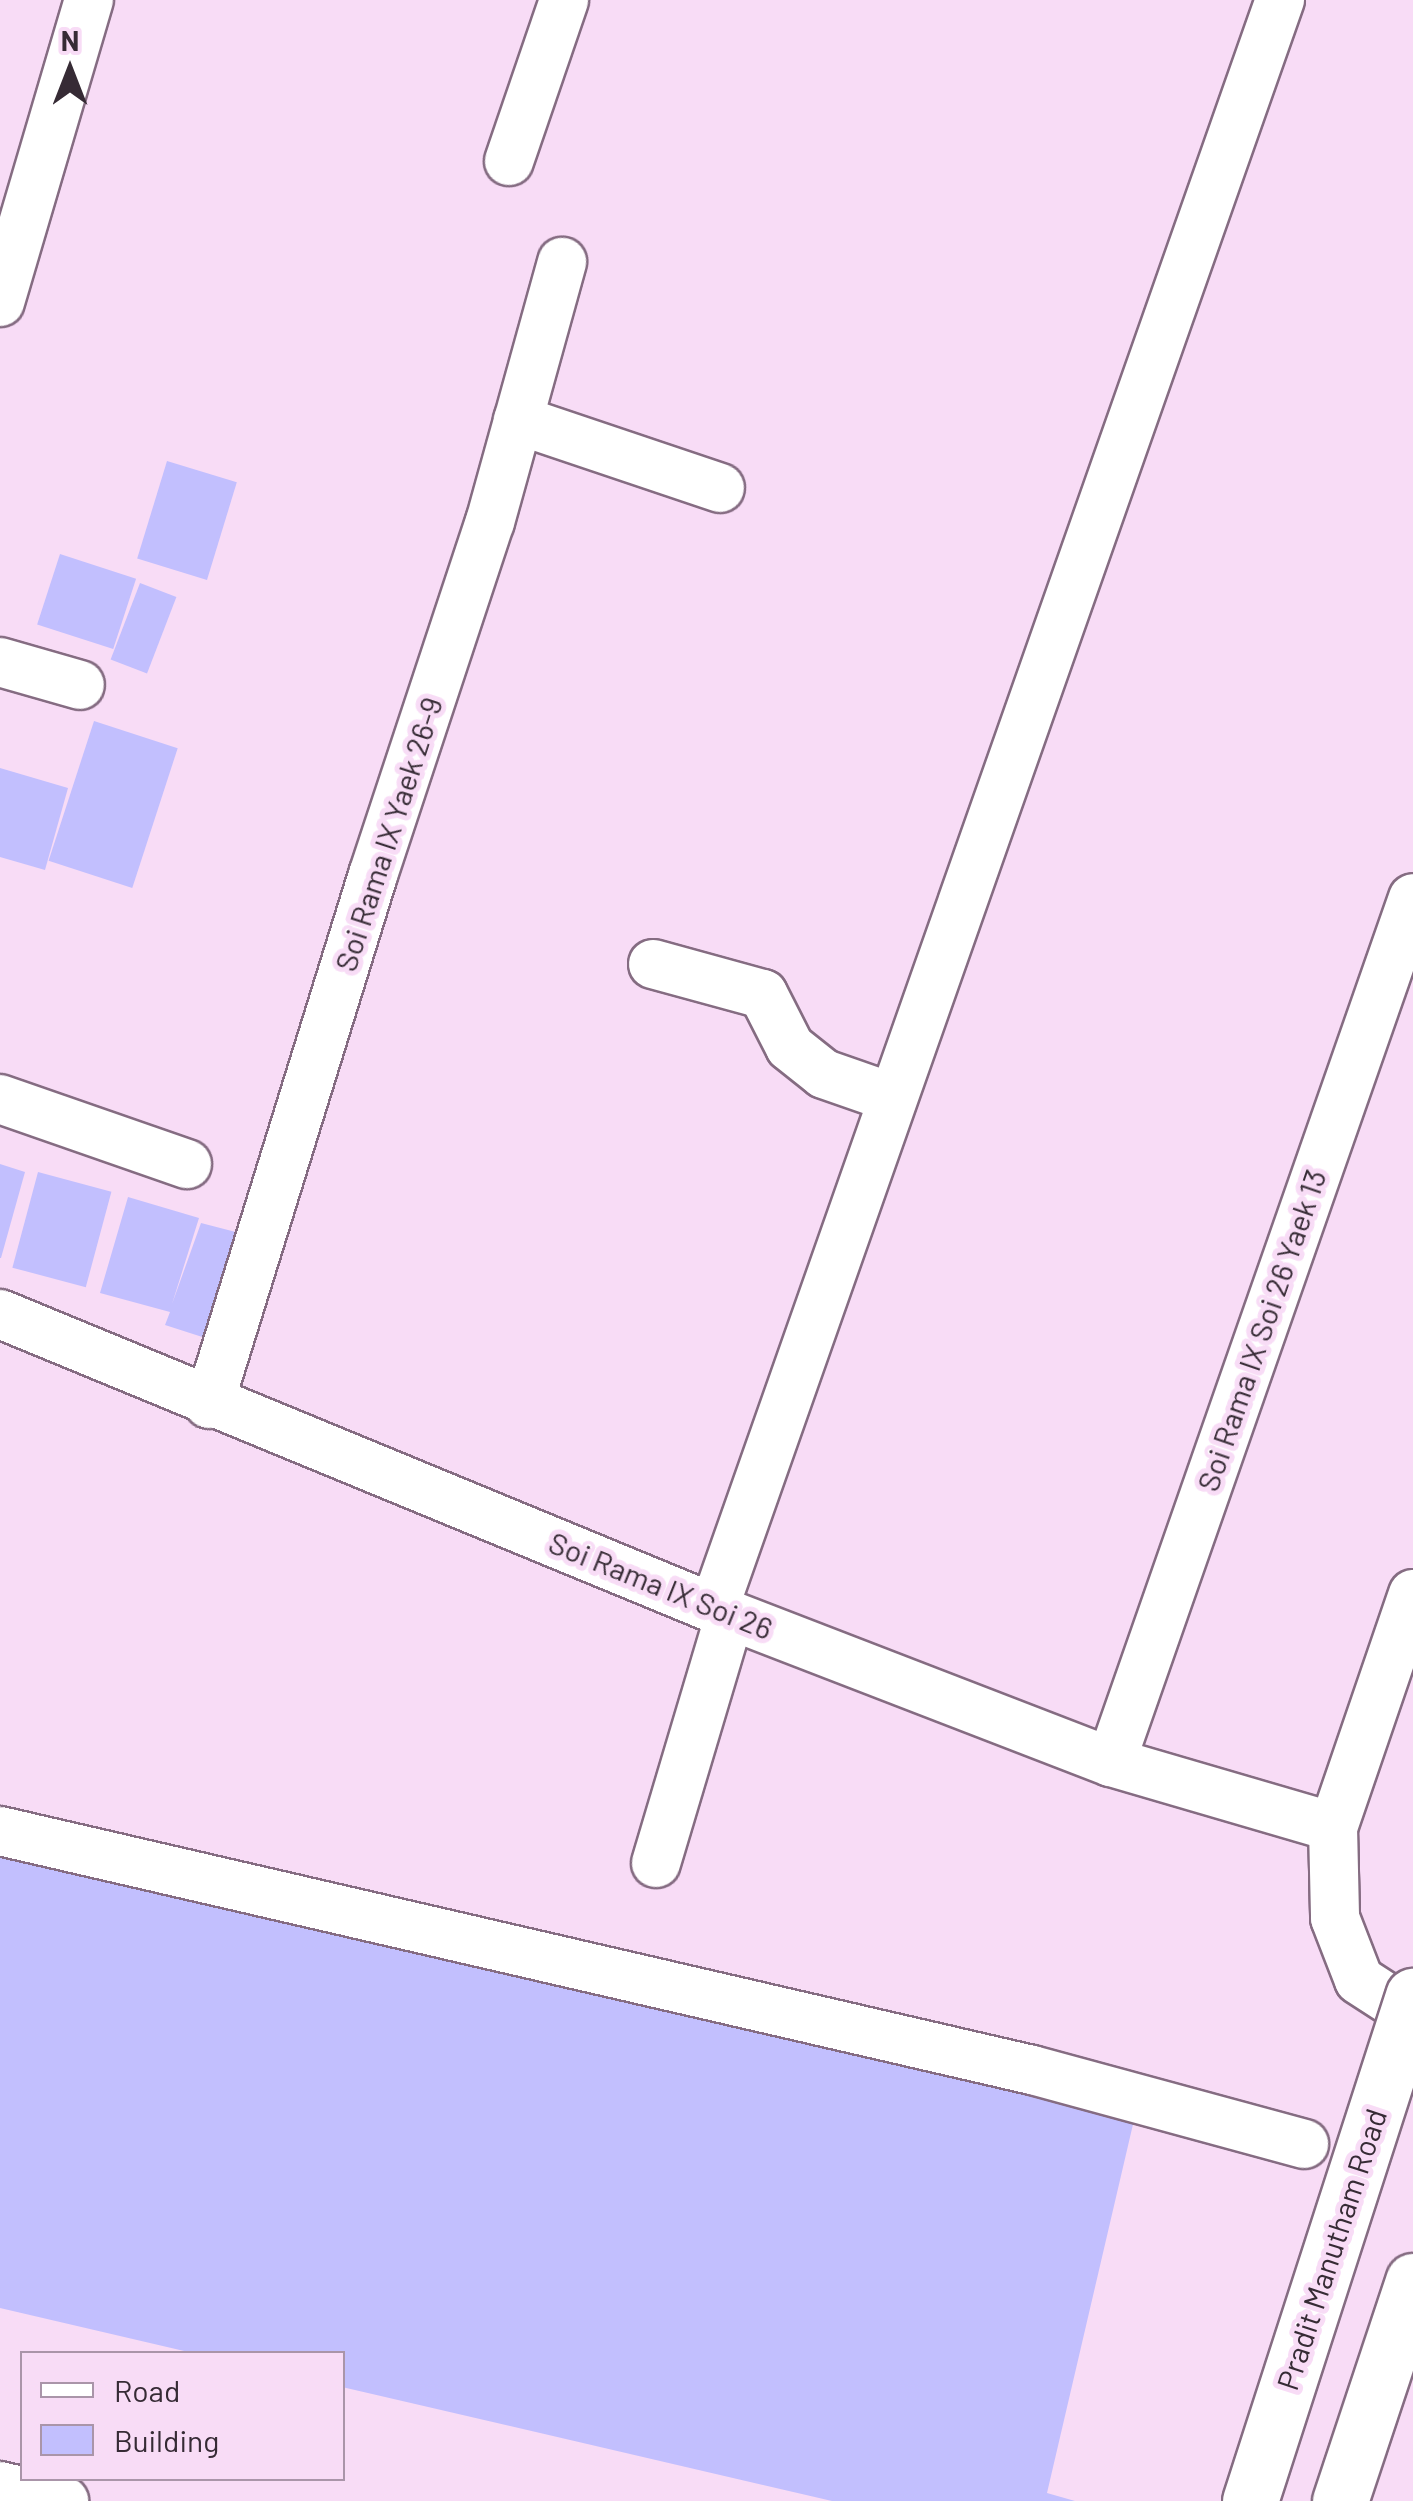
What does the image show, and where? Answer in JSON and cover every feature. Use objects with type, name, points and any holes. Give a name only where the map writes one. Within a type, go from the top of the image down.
[{"type":"main road","name":"Pradit Manutham Road","points":[[1250,2501],[1413,1996]]},
{"type":"main road","points":[[1340,2501],[1413,2281]]},
{"type":"street","points":[[0,302],[88,0]]},
{"type":"street","points":[[509,161],[564,0]]},
{"type":"street","points":[[656,1863],[722,1610],[890,1097],[1280,0]]},
{"type":"street","name":"Soi Rama IX Yaek 26-9","points":[[209,1404],[518,420],[562,262]]},
{"type":"street","points":[[518,420],[720,488]]},
{"type":"street","points":[[0,662],[80,686]]},
{"type":"street","name":"Soi Rama IX Soi 26 Yaek 13","points":[[1110,1762],[1413,898]]},
{"type":"street","points":[[653,964],[763,994],[790,1047],[824,1074],[890,1097]]},
{"type":"street","points":[[0,1099],[187,1164]]},
{"type":"street","name":"Soi Rama IX Soi 26","points":[[0,1314],[209,1404],[1110,1762],[1334,1827]]},
{"type":"street","points":[[1413,1594],[1334,1827],[1335,1918],[1359,1980],[1413,2015]]},
{"type":"street","points":[[0,1830],[1032,2070],[1304,2144]]},
{"type":"street","points":[[0,2486],[64,2501]]},
{"type":"building","points":[[167,461],[237,482],[207,580],[137,559]]},
{"type":"building","points":[[60,554],[136,579],[113,649],[37,624]]},
{"type":"building","points":[[140,583],[176,597],[147,674],[111,660]]},
{"type":"building","points":[[94,721],[178,748],[132,888],[49,861]]},
{"type":"building","points":[[0,768],[68,788],[45,870],[0,857]]},
{"type":"building","points":[[0,1164],[25,1172],[1,1258],[0,1258]]},
{"type":"building","points":[[38,1172],[111,1192],[86,1287],[12,1268]]},
{"type":"building","points":[[128,1197],[199,1218],[172,1304],[201,1223],[255,1237],[221,1343],[165,1325],[170,1312],[100,1293]]},
{"type":"building","points":[[0,1857],[1134,2120],[1047,2493],[1075,2501],[832,2501],[345,2388],[345,2351],[184,2351],[0,2308]]}]
